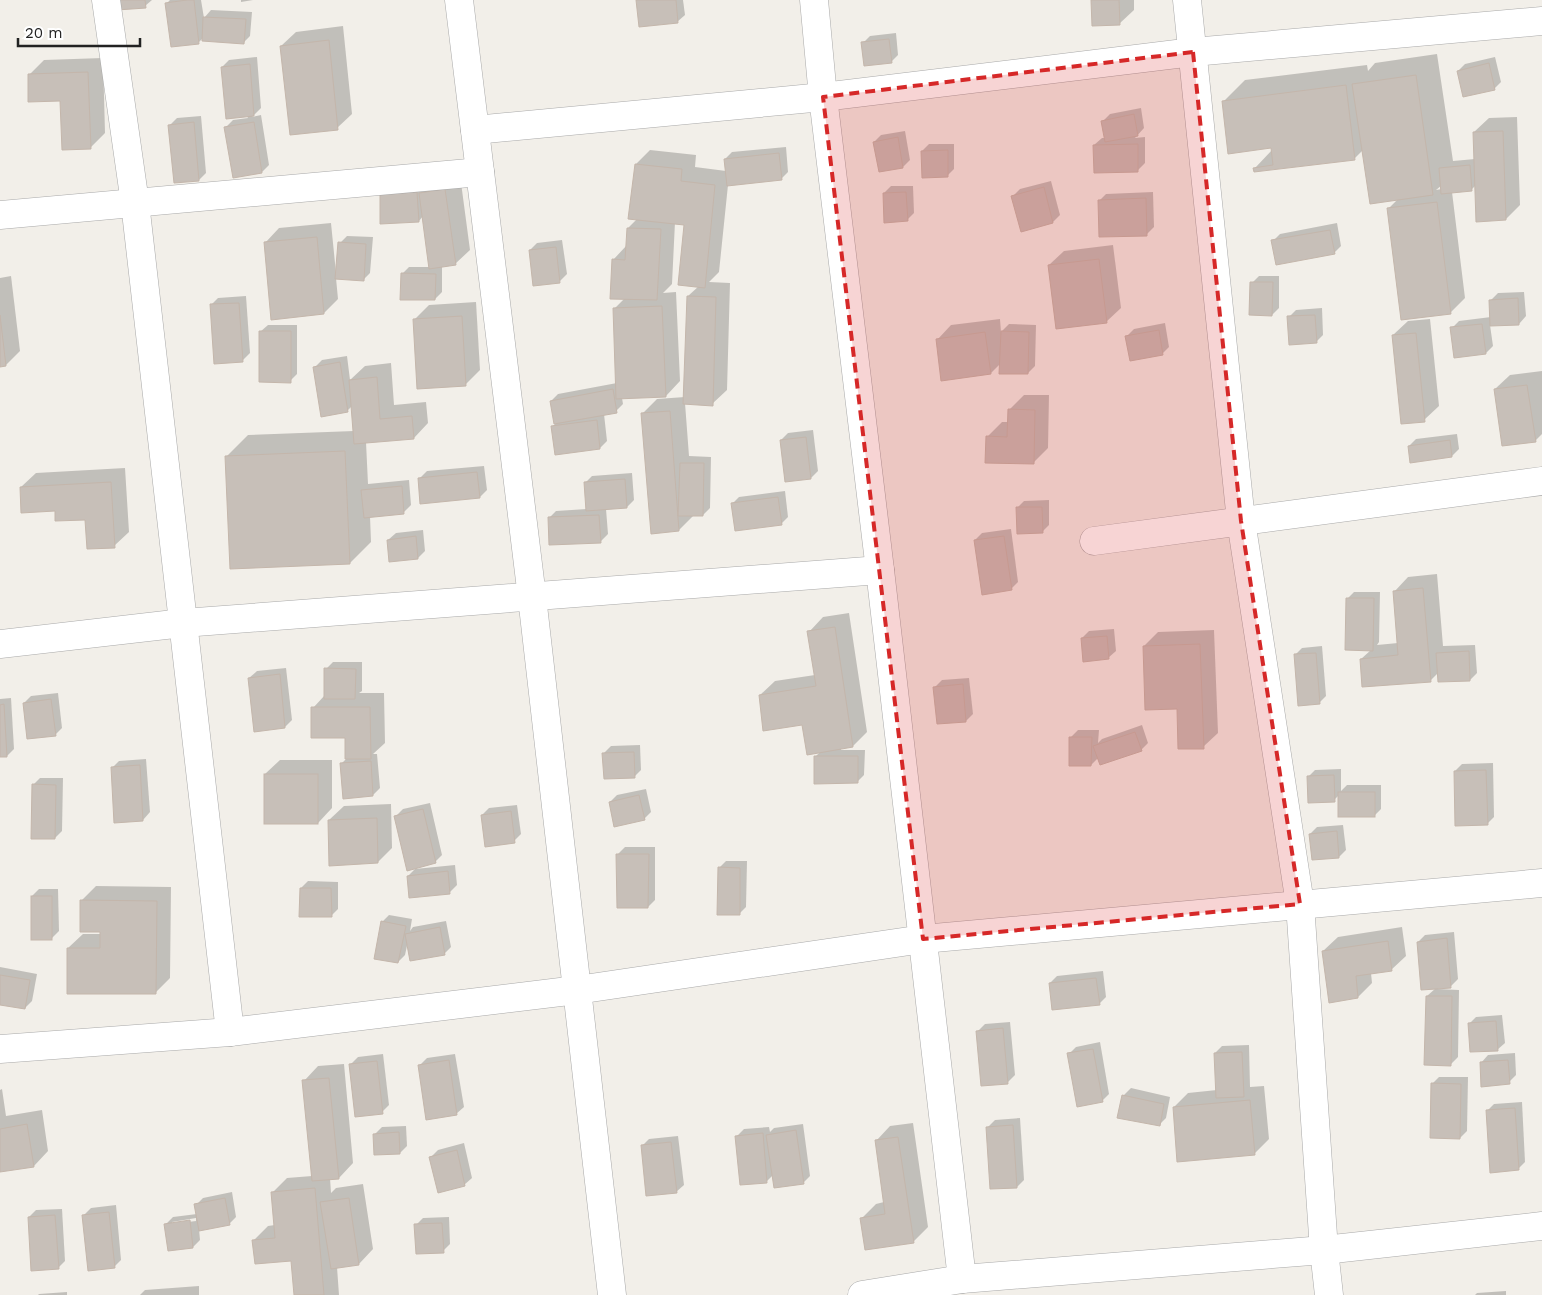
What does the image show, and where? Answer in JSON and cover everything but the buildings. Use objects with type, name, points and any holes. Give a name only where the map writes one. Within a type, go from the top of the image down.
[{"type":"street","points":[[106,0],[135,203],[230,1032]]},
{"type":"street","points":[[459,0],[532,597],[612,1295]]},
{"type":"street","points":[[814,0],[823,97],[962,1279]]},
{"type":"street","points":[[1187,0],[1241,521],[1300,904],[1324,1250],[1329,1295]]},
{"type":"street","points":[[475,130],[823,97],[1193,52],[1542,21]]},
{"type":"street","points":[[0,215],[480,172]]},
{"type":"street","points":[[1094,541],[1542,481]]},
{"type":"street","points":[[0,644],[184,623],[880,570]]},
{"type":"street","points":[[0,1049],[230,1032],[577,990],[923,939],[1542,883]]},
{"type":"street","points":[[862,1295],[914,1291],[962,1279],[1324,1250],[1542,1226]]},
{"type":"highlighted area","points":[[1193,52],[1241,521],[1300,904],[923,939],[823,97]]}]
